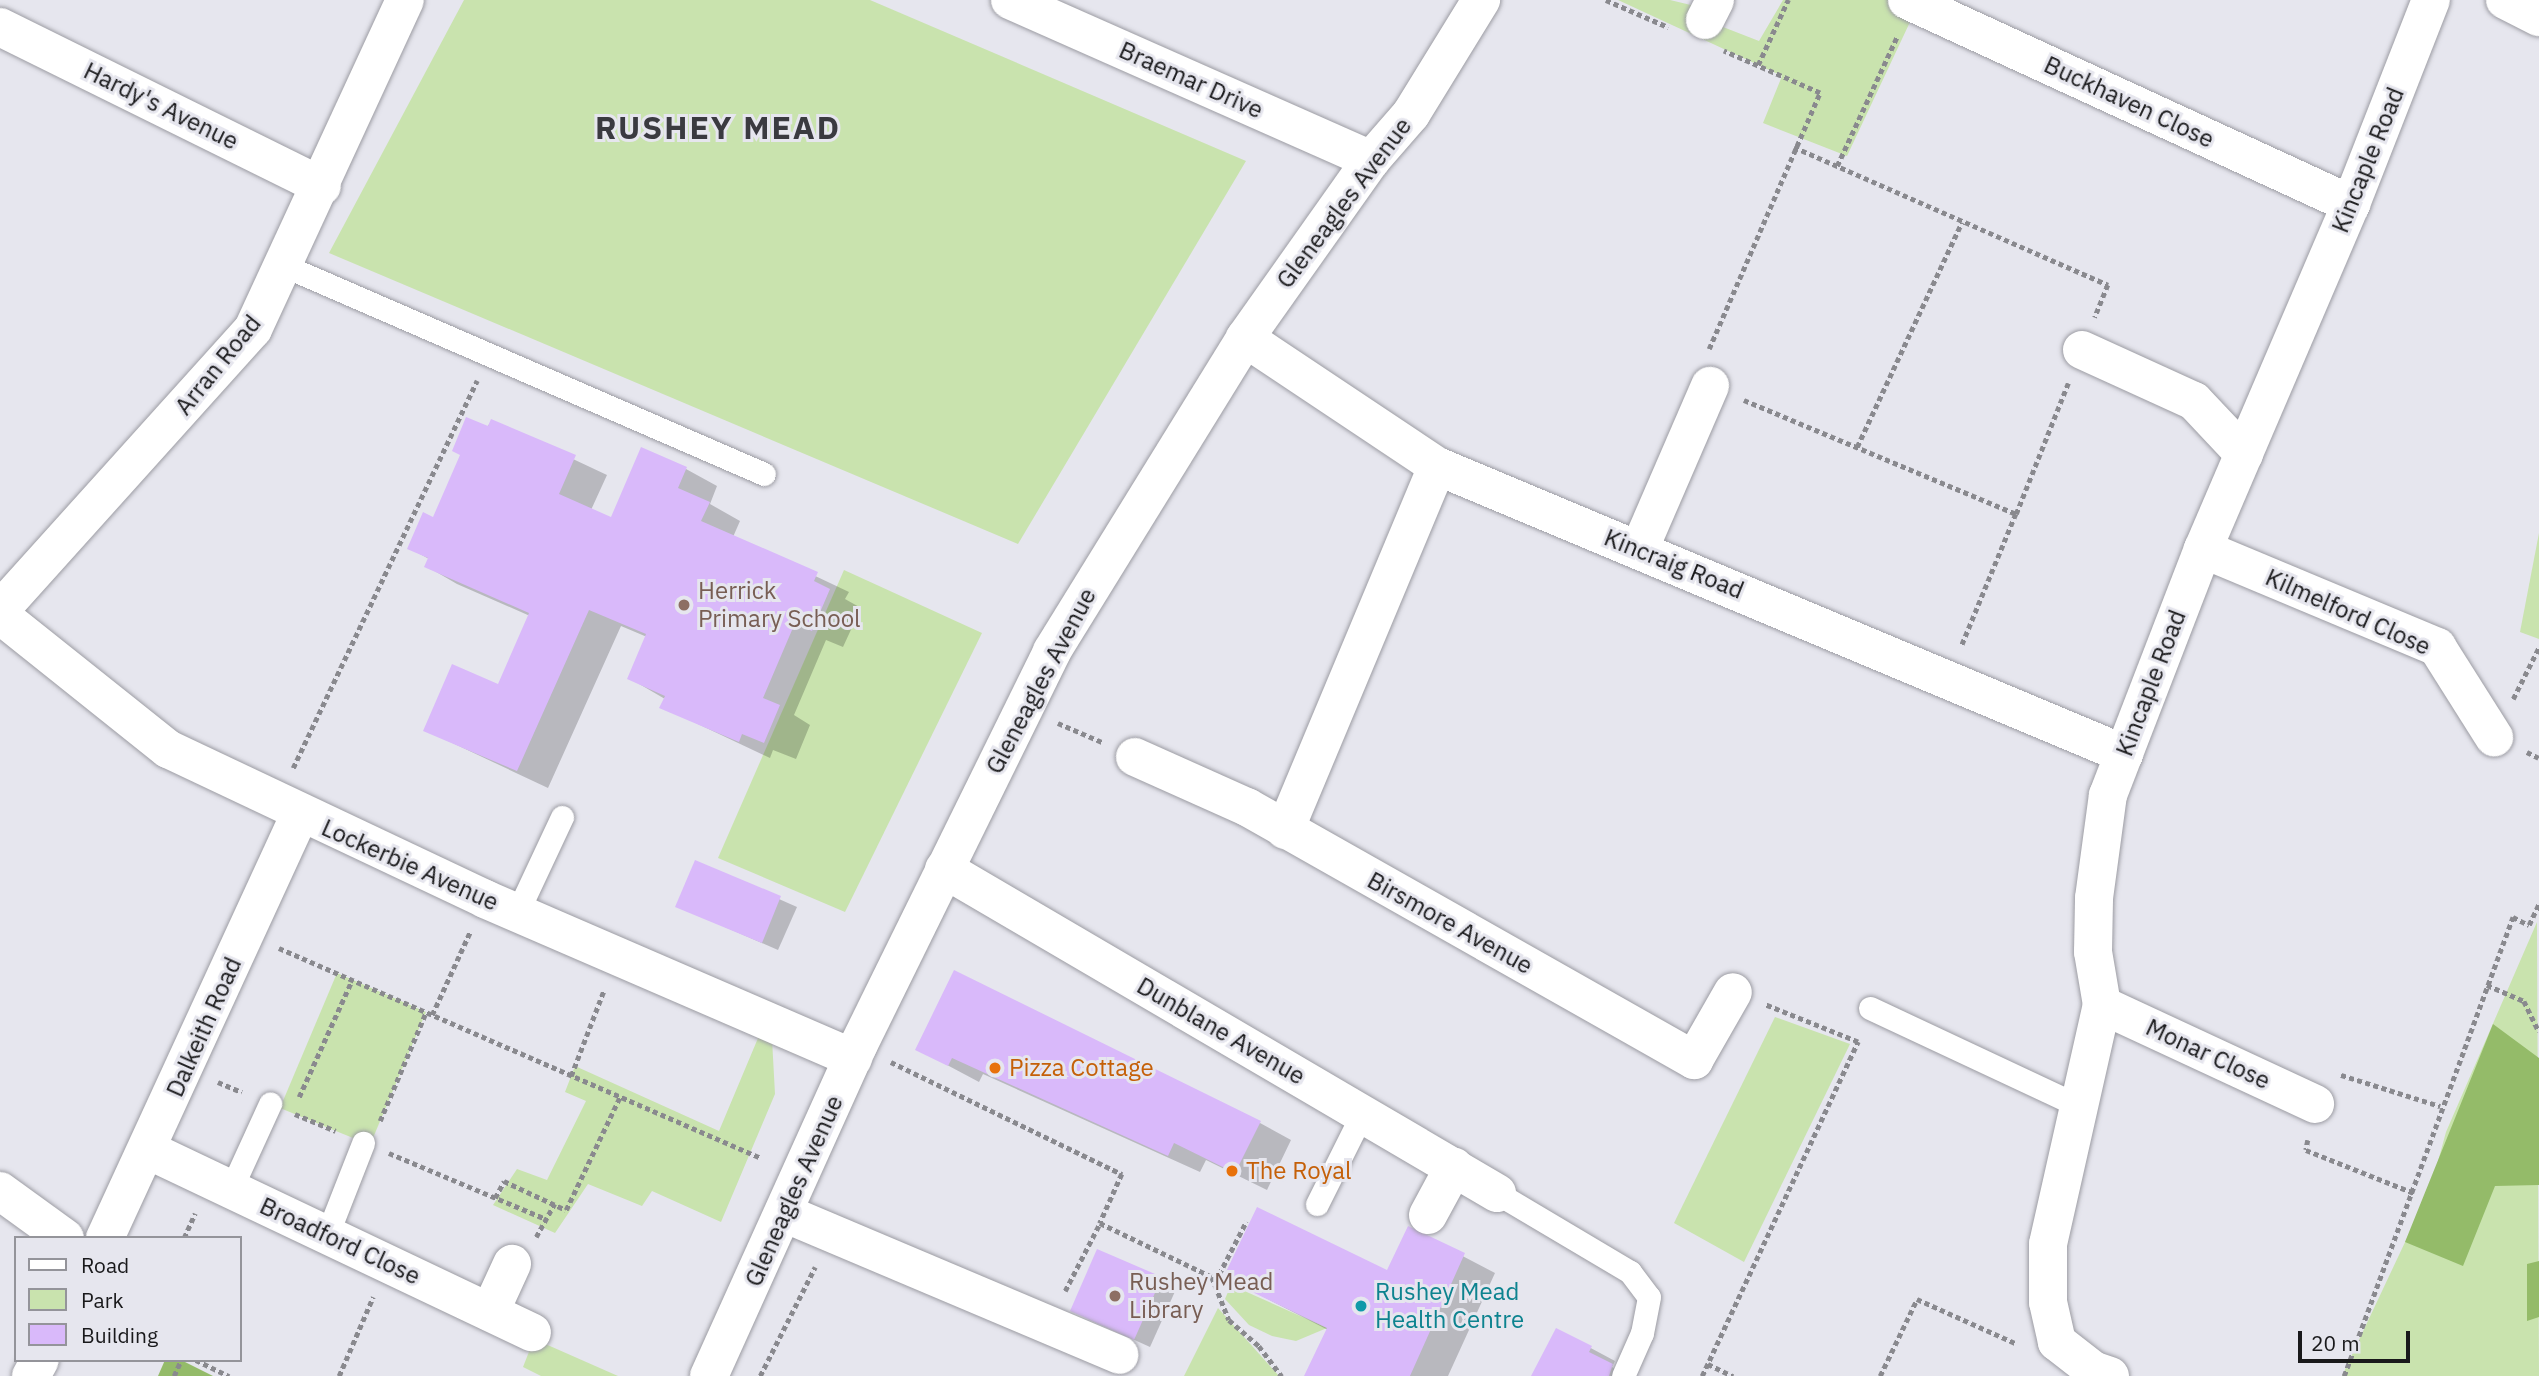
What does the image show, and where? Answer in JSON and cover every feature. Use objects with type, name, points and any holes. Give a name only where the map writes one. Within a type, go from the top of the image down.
[{"type":"street","name":"Arran Road","points":[[0,612],[253,329],[322,186],[405,0]]},
{"type":"street","name":"Braemar Drive","points":[[1010,0],[1371,160]]},
{"type":"street","name":"Gleneagles Avenue","points":[[709,1376],[786,1214],[856,1052],[1052,650],[1245,338],[1371,160],[1411,114],[1481,0]]},
{"type":"street","name":"Kincaple Road","points":[[2057,1342],[2048,1301],[2048,1244],[2102,1005],[2093,953],[2094,898],[2108,795],[2203,549],[2351,204],[2431,0]]},
{"type":"street","points":[[2505,0],[2539,17]]},
{"type":"street","name":"Buckhaven Close","points":[[1910,1],[2351,204]]},
{"type":"street","name":"Hardy's Avenue","points":[[0,27],[322,186]]},
{"type":"street","name":"Kincraig Road","points":[[1245,338],[1437,466],[2124,754]]},
{"type":"street","points":[[2082,351],[2194,401],[2244,454]]},
{"type":"street","points":[[1639,550],[1710,386]]},
{"type":"street","points":[[1285,830],[1437,466]]},
{"type":"street","name":"Kilmelford Close","points":[[2203,549],[2437,648],[2494,737]]},
{"type":"street","name":"Lockerbie Avenue","points":[[0,612],[168,748],[288,809],[501,906],[618,957],[856,1052]]},
{"type":"street","name":"Birsmore Avenue","points":[[1135,757],[1247,807],[1694,1060],[1732,992]]},
{"type":"street","name":"Dalkeith Road","points":[[115,1234],[148,1150],[246,933],[288,809]]},
{"type":"street","name":"Dunblane Avenue","points":[[944,869],[1497,1193]]},
{"type":"street","name":"Monar Close","points":[[2102,1005],[2315,1104]]},
{"type":"street","name":"Broadford Close","points":[[148,1150],[532,1332]]},
{"type":"street","points":[[1428,1215],[1454,1167]]},
{"type":"street","points":[[0,1191],[62,1236]]},
{"type":"street","points":[[786,1214],[1119,1355]]},
{"type":"street","points":[[490,1312],[512,1264]]},
{"type":"street","points":[[2057,1342],[2093,1370],[2110,1376]]},
{"type":"lane","points":[[285,266],[764,474]]},
{"type":"lane","points":[[501,906],[562,817]]},
{"type":"lane","points":[[1870,1008],[2081,1107]]},
{"type":"lane","points":[[231,1189],[270,1104]]},
{"type":"lane","points":[[1317,1204],[1362,1114]]},
{"type":"lane","points":[[327,1235],[369,1138]]},
{"type":"lane","points":[[1497,1193],[1630,1272],[1649,1297],[1642,1333],[1623,1376]]},
{"type":"path","points":[[1606,0],[1704,25],[1758,65],[1820,93],[1794,147],[1696,379],[2016,514]]},
{"type":"path","points":[[1758,65],[1788,0]]},
{"type":"path","points":[[1836,166],[1910,1]]},
{"type":"path","points":[[1794,147],[2108,285],[1948,678]]},
{"type":"path","points":[[1857,447],[1962,222]]},
{"type":"path","points":[[288,809],[490,355]]},
{"type":"path","points":[[2494,737],[2539,647]]},
{"type":"path","points":[[1024,708],[1135,757]]},
{"type":"path","points":[[2344,1376],[2414,1193],[2440,1106],[2513,917],[2529,925],[2539,904]]},
{"type":"path","points":[[432,1015],[501,906]]},
{"type":"path","points":[[246,933],[761,1158]]},
{"type":"path","points":[[571,1076],[618,957]]},
{"type":"path","points":[[292,1113],[352,980]]},
{"type":"path","points":[[2487,985],[2524,1001],[2539,1032]]},
{"type":"path","points":[[1702,1376],[1858,1042],[1732,992]]},
{"type":"path","points":[[369,1138],[426,1012]]},
{"type":"path","points":[[856,1052],[1122,1174],[1047,1325]]},
{"type":"path","points":[[2414,1193],[2306,1150],[2315,1104],[2336,1073],[2440,1106]]},
{"type":"path","points":[[495,1198],[504,1181],[566,1210],[620,1097]]},
{"type":"path","points":[[1215,1283],[1245,1222]]},
{"type":"path","points":[[1100,1223],[1212,1277],[1229,1320],[1259,1346],[1282,1376]]},
{"type":"path","points":[[760,1376],[832,1233]]},
{"type":"path","points":[[339,1376],[388,1264]]},
{"type":"path","points":[[1880,1376],[1917,1299],[2043,1356],[2057,1342]]},
{"type":"path","points":[[200,1362],[229,1376]]},
{"type":"path","points":[[1708,1364],[1733,1376]]},
{"type":"green space","points":[[464,0],[870,0],[1246,161],[1018,544],[329,253]]},
{"type":"green space","points":[[1618,0],[1670,0],[1695,6],[1704,40]]},
{"type":"green space","points":[[1783,0],[1907,0],[1918,5],[1847,156],[1763,123],[1782,76],[1704,40],[1705,20],[1759,41]]},
{"type":"green space","points":[[2539,533],[2539,639],[2520,632]]},
{"type":"green space","points":[[844,570],[982,633],[845,912],[718,858]]},
{"type":"green space","points":[[2537,922],[2539,1376],[2342,1376],[2431,1187],[2446,1132]]},
{"type":"green space","points":[[337,973],[426,1012],[370,1145],[280,1108]]},
{"type":"green space","points":[[1775,1017],[1850,1044],[1744,1262],[1674,1223]]},
{"type":"green space","points":[[2493,1024],[2539,1058],[2539,1185],[2495,1186],[2463,1266],[2405,1242]]},
{"type":"green space","points":[[761,1031],[772,1039],[775,1094],[721,1222],[652,1191],[642,1206],[588,1184],[555,1233],[493,1205],[517,1169],[547,1180],[586,1101],[565,1092],[575,1066],[719,1131]]},
{"type":"green space","points":[[2539,1261],[2539,1317],[2527,1321],[2527,1264]]},
{"type":"green space","points":[[1231,1285],[1327,1328],[1296,1341],[1272,1336],[1249,1325],[1225,1299]]},
{"type":"green space","points":[[1218,1308],[1279,1376],[1184,1376]]},
{"type":"green space","points":[[534,1339],[618,1376],[541,1376],[523,1367]]},
{"type":"green space","points":[[164,1362],[185,1362],[213,1376],[158,1376]]},
{"type":"building","points":[[466,417],[488,426],[491,419],[576,455],[559,494],[611,517],[641,447],[687,467],[678,488],[710,502],[701,521],[818,572],[814,581],[830,589],[812,631],[795,623],[763,698],[780,705],[764,743],[742,734],[739,742],[659,708],[665,696],[627,679],[646,634],[589,610],[517,771],[423,731],[452,664],[498,684],[529,613],[424,567],[428,558],[407,549],[423,512],[433,517],[460,455],[452,451]]},
{"type":"building","points":[[695,860],[781,896],[762,943],[675,907]]},
{"type":"building","points":[[954,970],[1261,1121],[1235,1173],[1174,1143],[1168,1156],[952,1058],[948,1066],[915,1050]]},
{"type":"building","name":"Rushey Mead Health Centre","points":[[1257,1207],[1387,1270],[1408,1226],[1465,1253],[1410,1376],[1304,1376],[1327,1328],[1223,1278]]},
{"type":"building","name":"Rushey Mead Library","points":[[1097,1249],[1162,1277],[1134,1340],[1070,1311]]},
{"type":"building","points":[[1556,1328],[1592,1346],[1589,1352],[1613,1364],[1609,1376],[1531,1376]]},
{"type":"place","name":"Herrick Primary School","points":[[684,605]]},
{"type":"place","name":"Pizza Cottage","points":[[995,1068]]},
{"type":"place","name":"The Royal","points":[[1232,1171]]},
{"type":"place","name":"Rushey Mead Library","points":[[1115,1296]]},
{"type":"place","name":"Rushey Mead Health Centre","points":[[1361,1306]]},
{"type":"district","name":"RUSHEY MEAD","points":[[718,127]]}]
